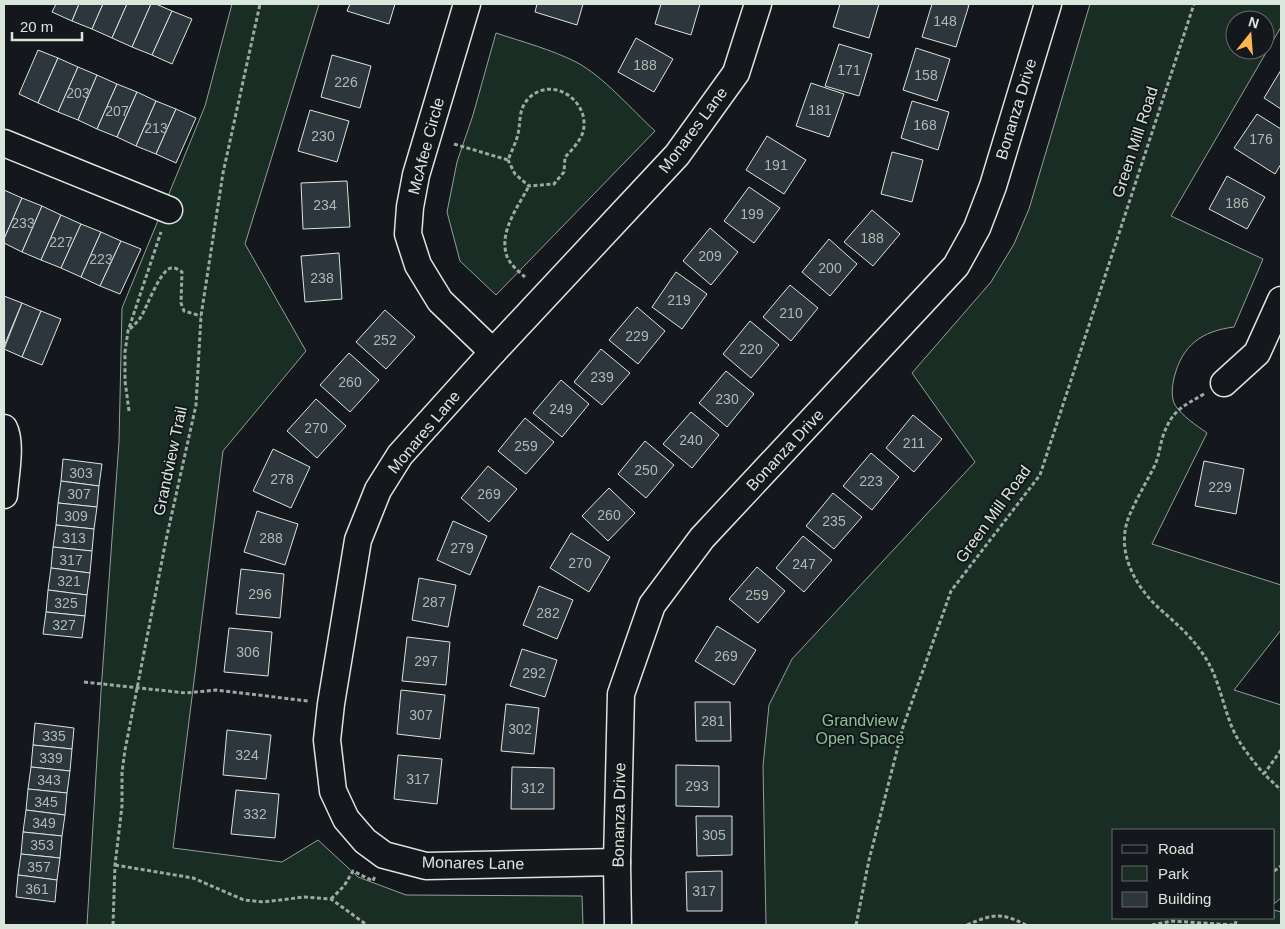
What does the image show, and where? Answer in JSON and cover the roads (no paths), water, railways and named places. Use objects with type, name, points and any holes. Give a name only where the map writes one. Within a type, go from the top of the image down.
[{"type":"street","name":"McAfee Circle","points":[[467,4],[416,175],[410,207],[408,234],[418,265],[440,301],[493,352]]},
{"type":"street","name":"Monares Lane","points":[[617,862],[426,866],[384,855],[365,841],[346,819],[333,791],[327,740],[330,704],[358,540],[378,490],[400,456],[493,352],[677,155],[736,73],[758,4]]},
{"type":"street","name":"Bonanza Drive","points":[[618,925],[617,862],[621,694],[652,606],[702,538],[956,266],[977,228],[990,194],[1048,4]]},
{"type":"street","points":[[4,143],[169,210]]},
{"type":"street","points":[[1224,383],[1257,353],[1281,300]]},
{"type":"street","points":[[4,428],[7,458],[4,495]]},
{"type":"park label","name":"Grandview Open Space","points":[[860,729]]}]
